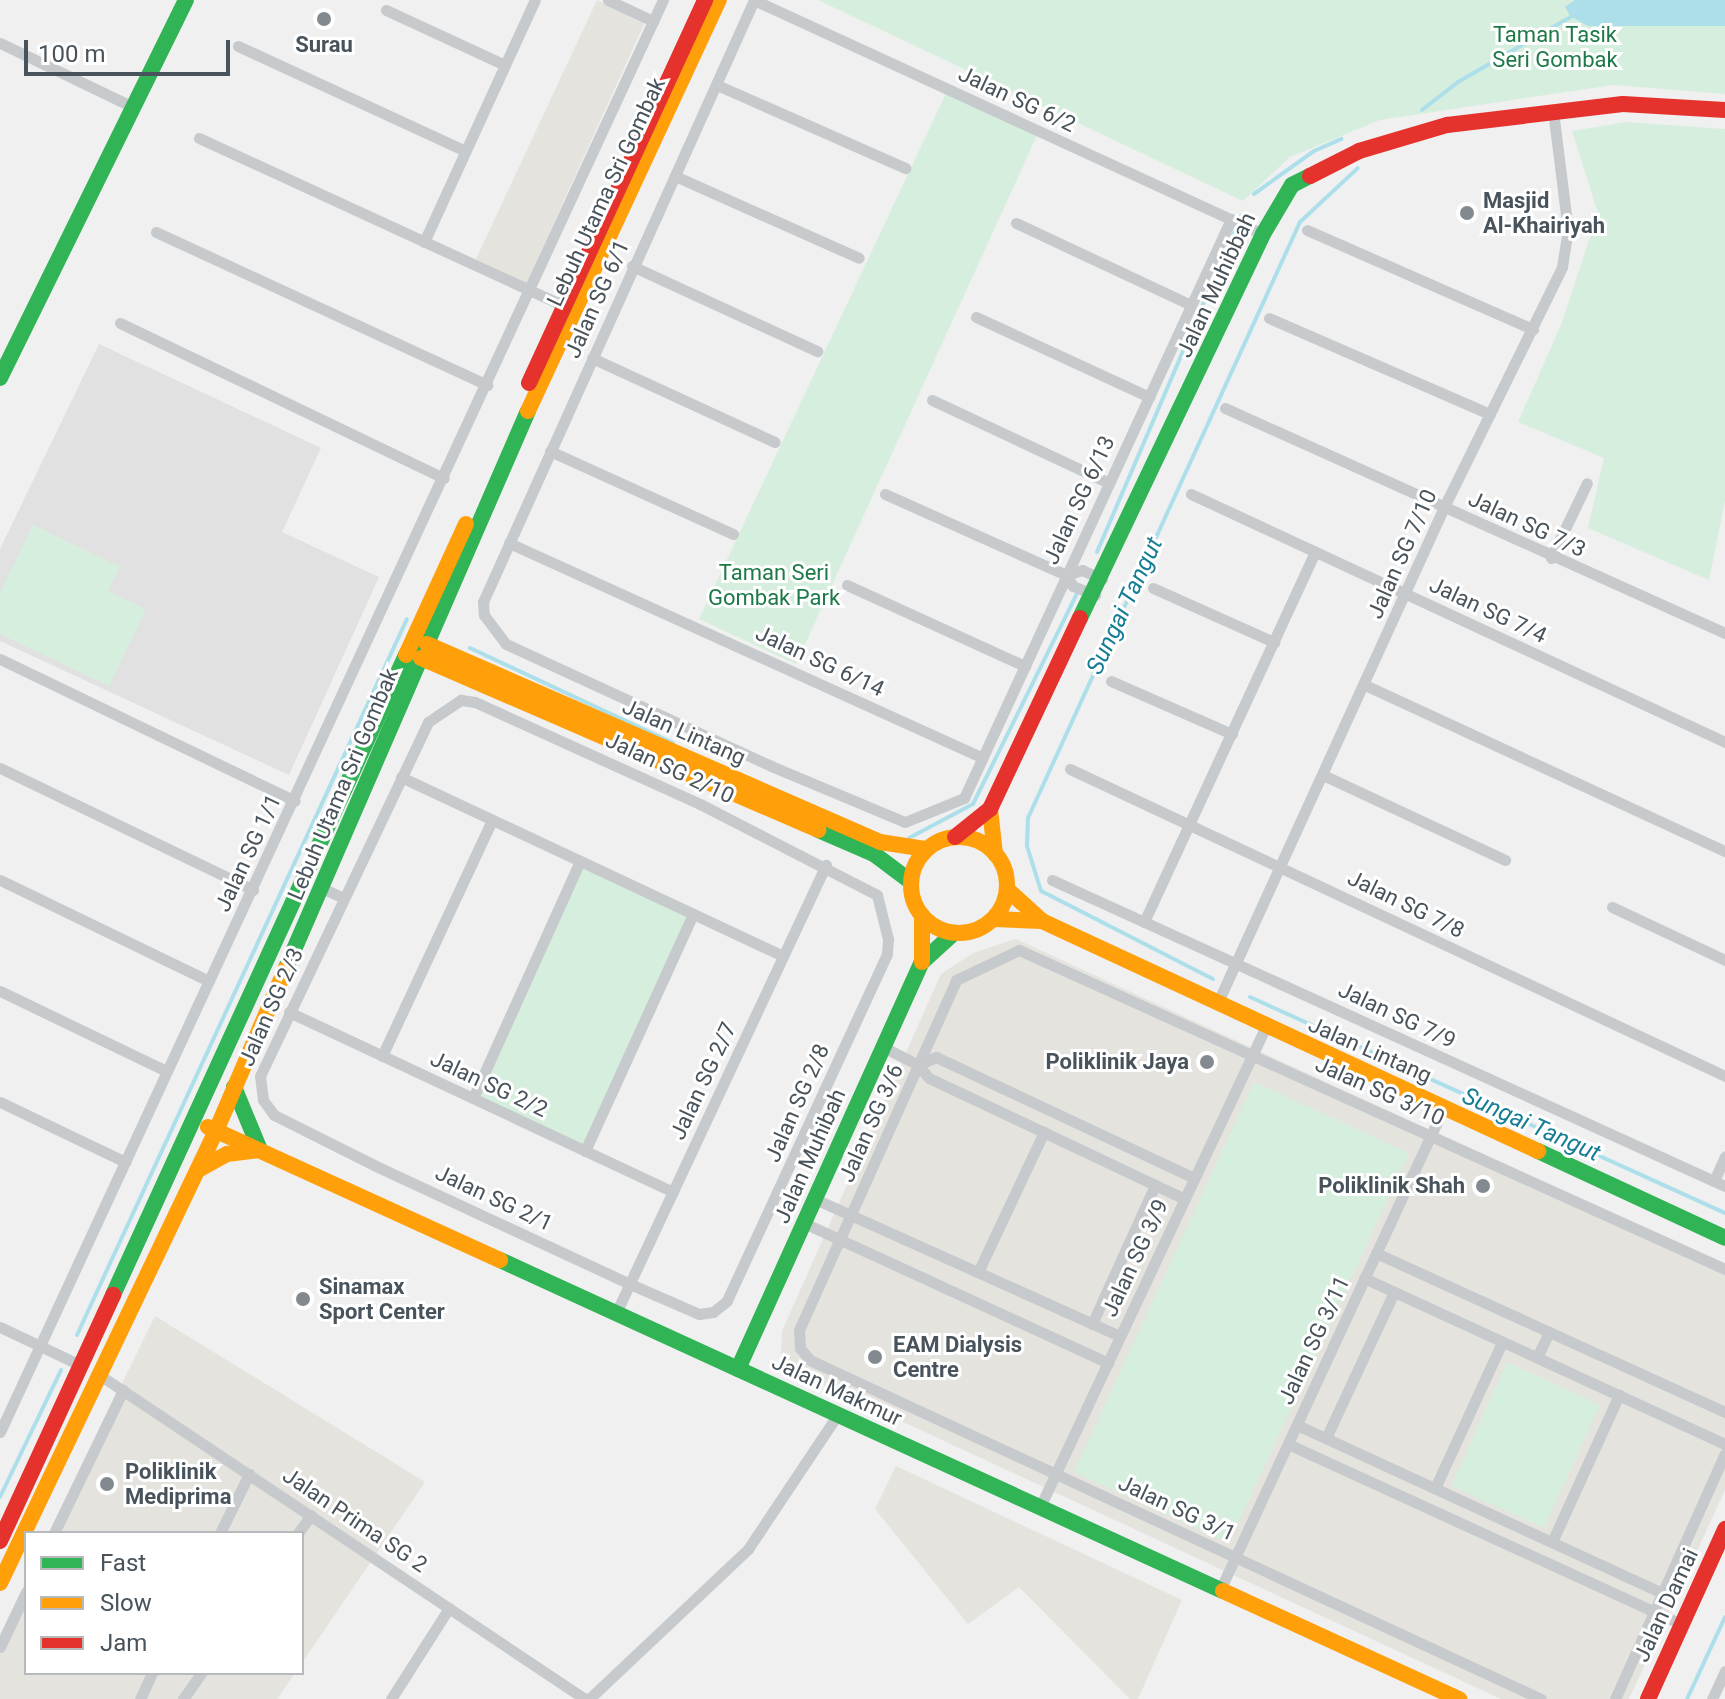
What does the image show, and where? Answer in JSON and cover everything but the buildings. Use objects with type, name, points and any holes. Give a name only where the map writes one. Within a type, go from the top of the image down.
[{"type":"street","points":[[0,378],[186,0]]},
{"type":"street","points":[[424,242],[535,0]]},
{"type":"street","points":[[608,0],[653,21]]},
{"type":"street","name":"Jalan SG 1/1","points":[[0,1432],[166,1071],[295,801],[663,0]]},
{"type":"street","name":"Lebuh Utama Sri Gombak","points":[[25,1531],[216,1131],[705,0]]},
{"type":"street","name":"Lebuh Utama Sri Gombak","points":[[0,1541],[570,309],[719,0]]},
{"type":"street","name":"Jalan SG 6/1","points":[[754,0],[489,582],[484,615],[506,644],[890,819],[923,819],[964,798]]},
{"type":"street","name":"Jalan SG 6/2","points":[[754,0],[1263,234]]},
{"type":"street","points":[[386,10],[505,65]]},
{"type":"street","points":[[0,43],[133,107]]},
{"type":"street","points":[[238,46],[465,151]]},
{"type":"street","points":[[717,85],[905,168]]},
{"type":"street","name":"Jalan Muhibbah","points":[[955,837],[990,809],[1095,595],[1263,234],[1292,185],[1328,163],[1447,125],[1623,104],[1725,110]]},
{"type":"street","name":"Jalan SG 7/10","points":[[1217,1004],[1444,507],[1562,267],[1568,231],[1553,110]]},
{"type":"street","points":[[199,138],[570,309]]},
{"type":"street","points":[[675,176],[859,258]]},
{"type":"street","name":"Jalan SG 6/13","points":[[964,798],[1231,219]]},
{"type":"street","points":[[1016,223],[1191,305]]},
{"type":"street","points":[[1307,230],[1533,329]]},
{"type":"street","points":[[156,232],[487,385]]},
{"type":"street","points":[[632,266],[817,351]]},
{"type":"street","points":[[976,317],[1149,397]]},
{"type":"street","points":[[1269,318],[1490,414]]},
{"type":"street","points":[[120,323],[444,478]]},
{"type":"street","points":[[592,358],[775,442]]},
{"type":"street","points":[[932,400],[1109,483]]},
{"type":"street","name":"Jalan SG 7/3","points":[[1225,408],[1551,558],[1725,633]]},
{"type":"street","points":[[550,451],[733,534]]},
{"type":"street","points":[[1551,558],[1587,483]]},
{"type":"street","points":[[885,494],[1066,575],[1073,586],[1095,595]]},
{"type":"street","name":"Jalan SG 7/4","points":[[1191,494],[1725,742]]},
{"type":"street","name":"Jalan SG 6/14","points":[[509,543],[983,758]]},
{"type":"street","points":[[1144,922],[1315,552]]},
{"type":"street","points":[[1066,575],[1082,570],[1102,579]]},
{"type":"street","points":[[847,585],[1025,666]]},
{"type":"street","points":[[1153,588],[1274,642]]},
{"type":"street","name":"Jalan Lintang","points":[[424,651],[880,842],[926,849]]},
{"type":"street","name":"Jalan Lintang","points":[[424,651],[874,854],[910,881]]},
{"type":"street","points":[[0,659],[295,801]]},
{"type":"street","points":[[1111,681],[1232,734]]},
{"type":"street","points":[[1365,685],[1725,851]]},
{"type":"street","name":"Jalan SG 2/10","points":[[448,704],[475,702],[826,865],[870,889]]},
{"type":"street","name":"Jalan SG 2/3","points":[[274,1115],[263,1100],[260,1076],[428,722],[448,704]]},
{"type":"street","points":[[0,768],[253,890]]},
{"type":"street","name":"Jalan SG 7/8","points":[[1070,769],[1725,1076]]},
{"type":"street","points":[[1323,775],[1505,860]]},
{"type":"street","points":[[401,777],[783,956]]},
{"type":"street","points":[[990,809],[995,854],[1007,889],[994,919],[976,930],[954,933],[922,916],[910,881],[926,849],[955,837],[977,841],[995,854]]},
{"type":"street","points":[[382,1056],[492,820]]},
{"type":"street","points":[[473,1098],[580,861]]},
{"type":"street","name":"Jalan SG 2/7","points":[[616,1313],[826,865]]},
{"type":"street","points":[[0,880],[209,981]]},
{"type":"street","name":"Jalan SG 7/9","points":[[1052,880],[1719,1184]]},
{"type":"street","points":[[322,888],[343,898]]},
{"type":"street","name":"Jalan SG 2/8","points":[[699,1314],[713,1312],[727,1301],[887,954],[881,908],[870,889]]},
{"type":"street","name":"Jalan Lintang","points":[[1007,889],[1042,921],[1725,1238]]},
{"type":"street","points":[[1612,907],[1725,960]]},
{"type":"street","points":[[585,1151],[693,914]]},
{"type":"street","name":"Jalan Muhibah","points":[[922,916],[922,962]]},
{"type":"street","name":"Jalan Lintang","points":[[994,919],[1042,921]]},
{"type":"street","name":"Jalan Muhibah","points":[[738,1369],[922,962],[954,933]]},
{"type":"street","name":"Jalan SG 3/10","points":[[1019,950],[1725,1269]]},
{"type":"street","name":"Jalan SG 3/6","points":[[800,1348],[799,1330],[956,980],[1019,950]]},
{"type":"street","points":[[0,991],[166,1071]]},
{"type":"street","name":"Jalan SG 2/2","points":[[289,1012],[673,1192]]},
{"type":"street","name":"Jalan SG 3/9","points":[[1040,1507],[1266,1026]]},
{"type":"street","points":[[883,1047],[918,1065],[929,1078],[1185,1199]]},
{"type":"street","points":[[918,1065],[936,1057],[1194,1178]]},
{"type":"street","points":[[197,1170],[227,1154],[260,1150],[234,1087]]},
{"type":"street","points":[[0,1102],[125,1162]]},
{"type":"street","name":"Jalan SG 3/11","points":[[1220,1590],[1444,1107]]},
{"type":"street","name":"Jalan SG 2/1","points":[[274,1115],[699,1314]]},
{"type":"street","name":"Jalan Makmur","points":[[196,1121],[1459,1699]]},
{"type":"street","points":[[978,1272],[1044,1132]]},
{"type":"street","points":[[1719,1184],[1725,1156]]},
{"type":"street","points":[[1092,1324],[1155,1185]]},
{"type":"street","points":[[815,1199],[1120,1336]]},
{"type":"street","points":[[804,1223],[1108,1363]]},
{"type":"street","points":[[1376,1253],[1725,1412]]},
{"type":"street","points":[[1364,1278],[1725,1444]]},
{"type":"street","points":[[1326,1438],[1394,1292]]},
{"type":"street","points":[[0,1327],[82,1366]]},
{"type":"street","points":[[1537,1357],[1549,1332]]},
{"type":"street","points":[[1435,1488],[1502,1342]]},
{"type":"street","name":"Jalan SG 3/1","points":[[800,1348],[810,1360],[1541,1699]]},
{"type":"street","name":"Jalan Prima SG 2","points":[[101,1376],[587,1699]]},
{"type":"street","points":[[55,1531],[123,1390]]},
{"type":"street","points":[[1552,1542],[1619,1395]]},
{"type":"street","points":[[587,1699],[748,1549],[838,1414]]},
{"type":"street","points":[[1297,1425],[1662,1593]]},
{"type":"street","points":[[1288,1444],[1682,1624]]},
{"type":"street","points":[[1615,1699],[1725,1453]]},
{"type":"street","points":[[221,1531],[249,1474]]},
{"type":"street","points":[[1463,1523],[1471,1505]]},
{"type":"street","points":[[299,1531],[311,1515]]},
{"type":"street","name":"Jalan Damai","points":[[1648,1699],[1725,1529]]},
{"type":"street","name":"Lebuh Utama Sri Gombak","points":[[0,1583],[24,1534]]},
{"type":"street","points":[[0,1647],[24,1596]]},
{"type":"street","points":[[391,1699],[449,1608]]},
{"type":"street","points":[[1712,1699],[1725,1671]]},
{"type":"street","points":[[140,1699],[151,1675]]},
{"type":"street","points":[[183,1699],[200,1675]]},
{"type":"shaded area","points":[[597,0],[645,22],[526,284],[476,259]]},
{"type":"shaded area","points":[[99,344],[321,448],[282,532],[379,577],[289,775],[0,641],[0,549]]},
{"type":"shaded area","points":[[1016,939],[1725,1266],[1725,1490],[1629,1699],[1501,1699],[804,1376],[781,1353],[782,1331],[941,974],[973,953]]},
{"type":"shaded area","points":[[155,1316],[425,1482],[304,1660],[304,1531],[50,1531]]},
{"type":"shaded area","points":[[896,1466],[1182,1600],[1138,1699],[1130,1699],[1019,1587],[968,1624],[875,1509]]},
{"type":"shaded area","points":[[24,1585],[24,1675],[294,1675],[277,1699],[0,1699],[0,1634]]},
{"type":"green space","name":"Taman Tasik Seri Gombak","points":[[818,0],[1725,0],[1725,94],[1613,85],[1380,120],[1290,157],[1243,201]]},
{"type":"green space","name":"Taman Seri Gombak Park","points":[[948,89],[1039,131],[796,664],[699,619]]},
{"type":"green space","points":[[1626,122],[1725,129],[1725,501],[1709,580],[1588,528],[1604,458],[1518,422],[1561,325],[1598,213],[1572,131]]},
{"type":"green space","points":[[33,525],[120,567],[108,591],[146,609],[109,686],[0,634],[0,593]]},
{"type":"green space","points":[[580,861],[693,914],[585,1151],[473,1098]]},
{"type":"green space","points":[[1254,1082],[1409,1153],[1229,1543],[1074,1472]]},
{"type":"green space","points":[[1507,1362],[1600,1405],[1544,1528],[1451,1486]]},
{"type":"water","points":[[1575,0],[1725,0],[1725,26],[1588,26],[1570,16],[1565,7]]},
{"type":"waterway","name":"Sungai Tangut","points":[[1422,110],[1458,82],[1574,15]]},
{"type":"waterway","points":[[1254,194],[1314,151],[1341,139]]},
{"type":"waterway","name":"Sungai Tangut","points":[[1213,979],[1041,891],[1027,846],[1028,818],[1300,222],[1358,168]]},
{"type":"waterway","points":[[1097,552],[1241,216]]},
{"type":"waterway","points":[[909,838],[973,804],[1077,594]]},
{"type":"waterway","points":[[77,1335],[407,619]]},
{"type":"waterway","points":[[470,648],[673,743]]},
{"type":"waterway","name":"Sungai Tangut","points":[[1250,997],[1725,1213]]},
{"type":"waterway","points":[[0,1497],[61,1370]]},
{"type":"waterway","name":"Sungai Tangut","points":[[1687,1699],[1725,1617]]},
{"type":"traffic: fast","points":[[0,378],[186,0]]},
{"type":"traffic: fast","points":[[1080,618],[1263,234],[1292,185],[1310,176]]},
{"type":"traffic: fast","points":[[286,968],[528,411]]},
{"type":"traffic: fast","points":[[113,1295],[406,655]]},
{"type":"traffic: fast","points":[[818,830],[874,854],[910,881]]},
{"type":"traffic: fast","points":[[738,1369],[922,962],[954,933]]},
{"type":"traffic: fast","points":[[234,1087],[260,1150]]},
{"type":"traffic: fast","points":[[1538,1151],[1725,1238]]},
{"type":"traffic: fast","points":[[500,1260],[1223,1591]]},
{"type":"traffic: slow","points":[[528,411],[719,0]]},
{"type":"traffic: slow","points":[[406,655],[466,524]]},
{"type":"traffic: slow","points":[[427,644],[880,842],[926,849]]},
{"type":"traffic: slow","points":[[421,658],[818,830]]},
{"type":"traffic: slow","points":[[990,809],[995,854]]},
{"type":"traffic: slow","points":[[959,837],[977,841],[993,851],[1003,867],[1007,885],[1003,903],[993,919],[977,929],[959,933],[941,929],[925,919],[915,903],[911,885],[915,867],[925,851],[941,841],[959,837]]},
{"type":"traffic: slow","points":[[1007,889],[1042,921],[1538,1151]]},
{"type":"traffic: slow","points":[[922,916],[922,962]]},
{"type":"traffic: slow","points":[[994,919],[1042,921]]},
{"type":"traffic: slow","points":[[25,1531],[216,1131],[286,968]]},
{"type":"traffic: slow","points":[[208,1127],[500,1260]]},
{"type":"traffic: slow","points":[[198,1170],[227,1154],[258,1150]]},
{"type":"traffic: slow","points":[[0,1583],[24,1533]]},
{"type":"traffic: slow","points":[[1223,1591],[1459,1699]]},
{"type":"traffic: jam","points":[[529,383],[705,0]]},
{"type":"traffic: jam","points":[[1310,176],[1359,151],[1447,125],[1623,104],[1725,110]]},
{"type":"traffic: jam","points":[[955,837],[990,809],[1080,618]]},
{"type":"traffic: jam","points":[[0,1541],[113,1295]]},
{"type":"traffic: jam","points":[[1648,1699],[1725,1529]]},
{"type":"place","name":"Surau","points":[[324,19]]},
{"type":"place","name":"Masjid Al-Khairiyah","points":[[1467,213]]},
{"type":"place","name":"Poliklinik Jaya","points":[[1207,1062]]},
{"type":"place","name":"Poliklinik Shah","points":[[1483,1186]]},
{"type":"place","name":"Sinamax Sport Center","points":[[303,1299]]},
{"type":"place","name":"EAM Dialysis Centre","points":[[875,1357]]},
{"type":"place","name":"Poliklinik Mediprima","points":[[107,1484]]}]
